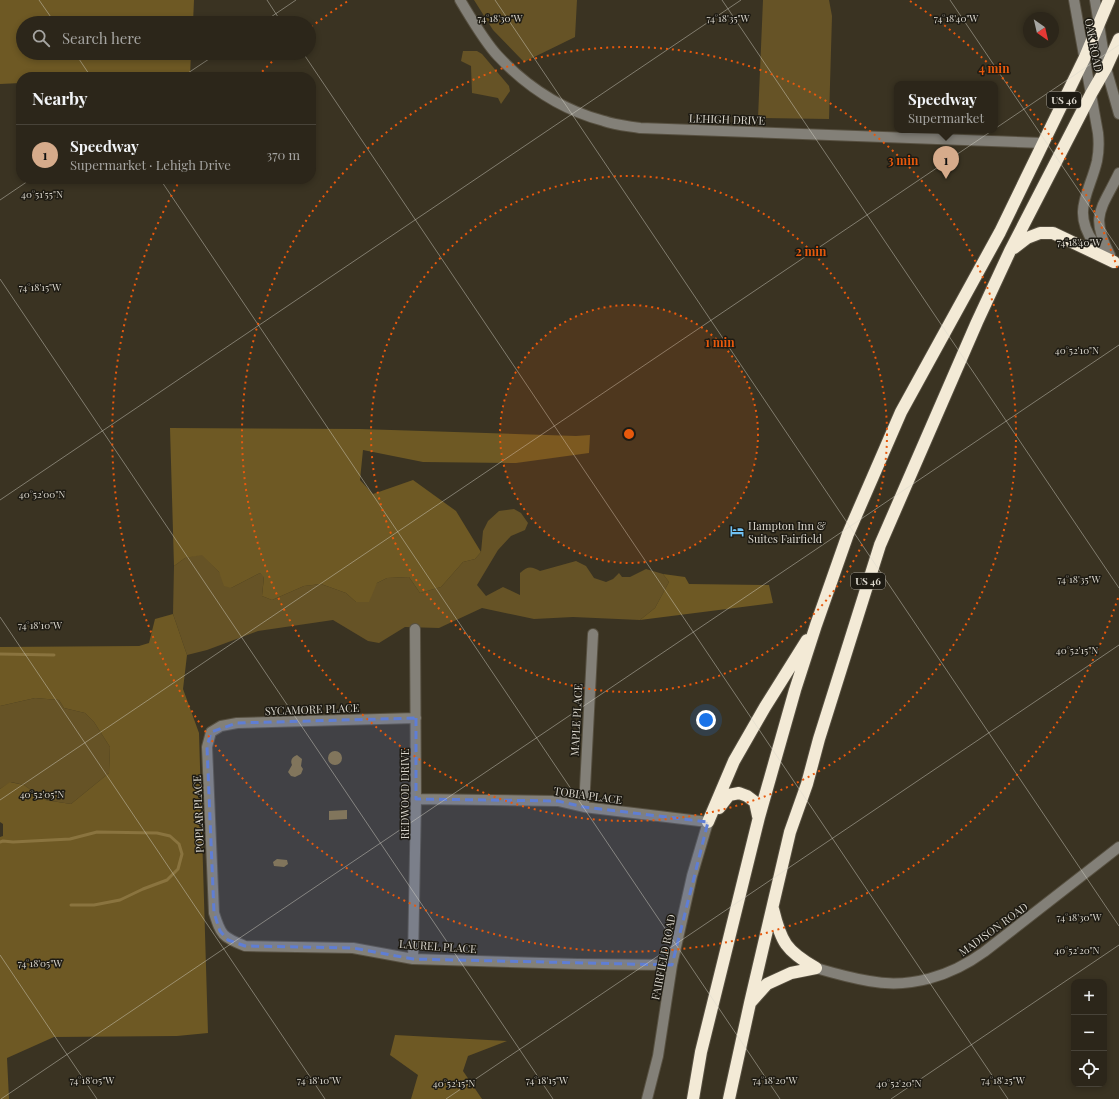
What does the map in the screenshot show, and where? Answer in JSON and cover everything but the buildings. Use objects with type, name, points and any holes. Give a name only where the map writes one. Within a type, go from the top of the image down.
[{"type":"highway","name":"US 46","points":[[693,1099],[701,1052],[758,817],[795,690],[848,534],[902,412],[1000,232],[1085,57],[1109,0]]},
{"type":"highway","name":"US 46","points":[[729,1099],[790,832],[807,784],[819,739],[880,545],[977,322],[1010,251],[1091,94],[1106,68],[1119,39]]},
{"type":"highway","points":[[1010,251],[1027,238],[1040,233],[1053,233],[1116,263]]},
{"type":"highway","points":[[708,822],[734,762],[765,707],[816,625]]},
{"type":"highway","points":[[708,822],[729,795],[739,793],[747,796],[755,802],[758,817]]},
{"type":"highway","points":[[772,907],[777,928],[784,942],[799,958],[816,968]]},
{"type":"highway","points":[[750,1003],[767,984],[791,973],[816,968]]},
{"type":"street","name":"LEHIGH DRIVE","points":[[460,0],[497,56],[534,88],[559,105],[604,122],[640,128],[1043,143]]},
{"type":"street","name":"OAK ROAD","points":[[1074,0],[1098,133],[1099,148],[1097,161],[1084,202],[1083,214],[1085,227],[1094,244],[1116,263]]},
{"type":"street","name":"OAK ROAD","points":[[1095,0],[1106,68],[1117,97],[1119,114]]},
{"type":"street","points":[[1116,263],[1102,240],[1098,222],[1104,200],[1119,173]]},
{"type":"street","name":"REDWOOD DRIVE","points":[[413,959],[416,799],[415,629]]},
{"type":"street","name":"MAPLE PLACE","points":[[584,807],[593,634]]},
{"type":"street","name":"SYCAMORE PLACE","points":[[211,732],[221,726],[237,723],[416,718]]},
{"type":"street","name":"POPLAR PLACE","points":[[211,732],[207,747],[213,896]]},
{"type":"street","name":"TOBIA PLACE","points":[[416,799],[558,801],[584,807],[708,822]]},
{"type":"street","name":"FAIRFIELD ROAD","points":[[648,1099],[658,1056],[672,965],[692,876],[708,822]]},
{"type":"street","name":"MADISON ROAD","points":[[816,968],[870,982],[891,984],[915,982],[944,974],[972,961],[1119,847]]},
{"type":"street","name":"LAUREL PLACE","points":[[213,896],[214,913],[220,931],[228,940],[245,946],[353,948],[413,959],[672,965]]},
{"type":"highlighted area","points":[[416,718],[416,799],[558,801],[584,807],[708,822],[672,965],[413,959],[353,948],[245,946],[228,940],[220,931],[214,913],[207,747],[211,732],[237,723]]},
{"type":"shaded area","points":[[0,0],[194,0],[193,16],[16,16],[16,60],[191,60],[190,72],[16,72],[16,83],[0,84]]},
{"type":"shaded area","points":[[474,0],[577,0],[575,37],[524,62],[493,30]]},
{"type":"shaded area","points":[[763,0],[829,0],[832,16],[829,119],[758,118]]},
{"type":"shaded area","points":[[463,51],[477,51],[482,54],[509,86],[510,91],[501,104],[498,98],[472,93],[471,66],[461,61]]},
{"type":"shaded area","points":[[170,428],[360,429],[576,436],[590,435],[589,453],[516,463],[423,462],[363,450],[360,480],[373,494],[413,480],[456,511],[481,552],[475,559],[463,562],[441,587],[420,593],[409,577],[387,578],[377,583],[369,602],[356,602],[346,593],[321,584],[304,586],[272,600],[262,596],[264,577],[260,573],[231,588],[224,586],[219,572],[202,555],[185,558],[174,566]]},
{"type":"shaded area","points":[[514,509],[521,513],[528,523],[525,530],[511,536],[498,550],[477,585],[486,596],[503,587],[520,595],[520,573],[525,569],[534,568],[540,571],[576,561],[586,566],[594,578],[606,582],[613,579],[619,573],[622,577],[630,577],[646,569],[663,574],[669,582],[655,608],[640,620],[573,617],[534,619],[482,608],[439,628],[405,627],[379,643],[368,641],[333,620],[258,631],[207,650],[187,655],[173,614],[174,566],[185,558],[202,554],[219,572],[231,588],[260,573],[264,576],[262,596],[272,600],[304,586],[321,584],[346,593],[356,602],[377,583],[387,578],[409,577],[420,593],[441,587],[463,562],[475,559],[481,552],[483,531],[488,521],[499,511]]},
{"type":"shaded area","points":[[663,574],[685,577],[689,584],[769,585],[773,603],[640,620],[655,608],[669,582]]},
{"type":"shaded area","points":[[173,614],[187,655],[183,689],[199,733],[208,1033],[177,1036],[54,1037],[7,1058],[9,1099],[0,1099],[0,837],[3,836],[3,824],[0,822],[0,789],[10,782],[24,785],[45,800],[71,804],[109,773],[110,747],[94,722],[85,713],[64,708],[59,700],[35,698],[0,706],[0,647],[139,646],[149,643],[155,619]]},
{"type":"shaded area","points":[[35,698],[59,700],[64,708],[85,713],[94,722],[110,747],[109,773],[71,804],[45,800],[24,785],[11,782],[0,789],[0,706]]},
{"type":"shaded area","points":[[335,751],[340,753],[342,758],[340,763],[335,765],[330,763],[328,758],[330,753]]},
{"type":"shaded area","points":[[297,755],[302,759],[301,766],[303,769],[301,774],[295,777],[291,776],[288,772],[292,765],[292,759]]},
{"type":"shaded area","points":[[347,810],[347,819],[329,820],[329,811]]},
{"type":"shaded area","points":[[277,859],[287,860],[288,864],[284,867],[274,866],[273,862]]},
{"type":"shaded area","points":[[395,1035],[507,1041],[468,1056],[463,1071],[482,1099],[411,1099],[418,1075],[390,1055]]},
{"type":"waterway","points":[[0,654],[54,655]]},
{"type":"waterway","points":[[0,842],[70,839],[97,832],[157,833],[170,836],[179,844],[182,854],[178,869],[167,880],[120,900],[94,905],[71,905]]},
{"type":"place","name":"Speedway","points":[[946,179]]},
{"type":"place","name":"Hampton Inn & Suites Fairfield","points":[[737,531]]}]
